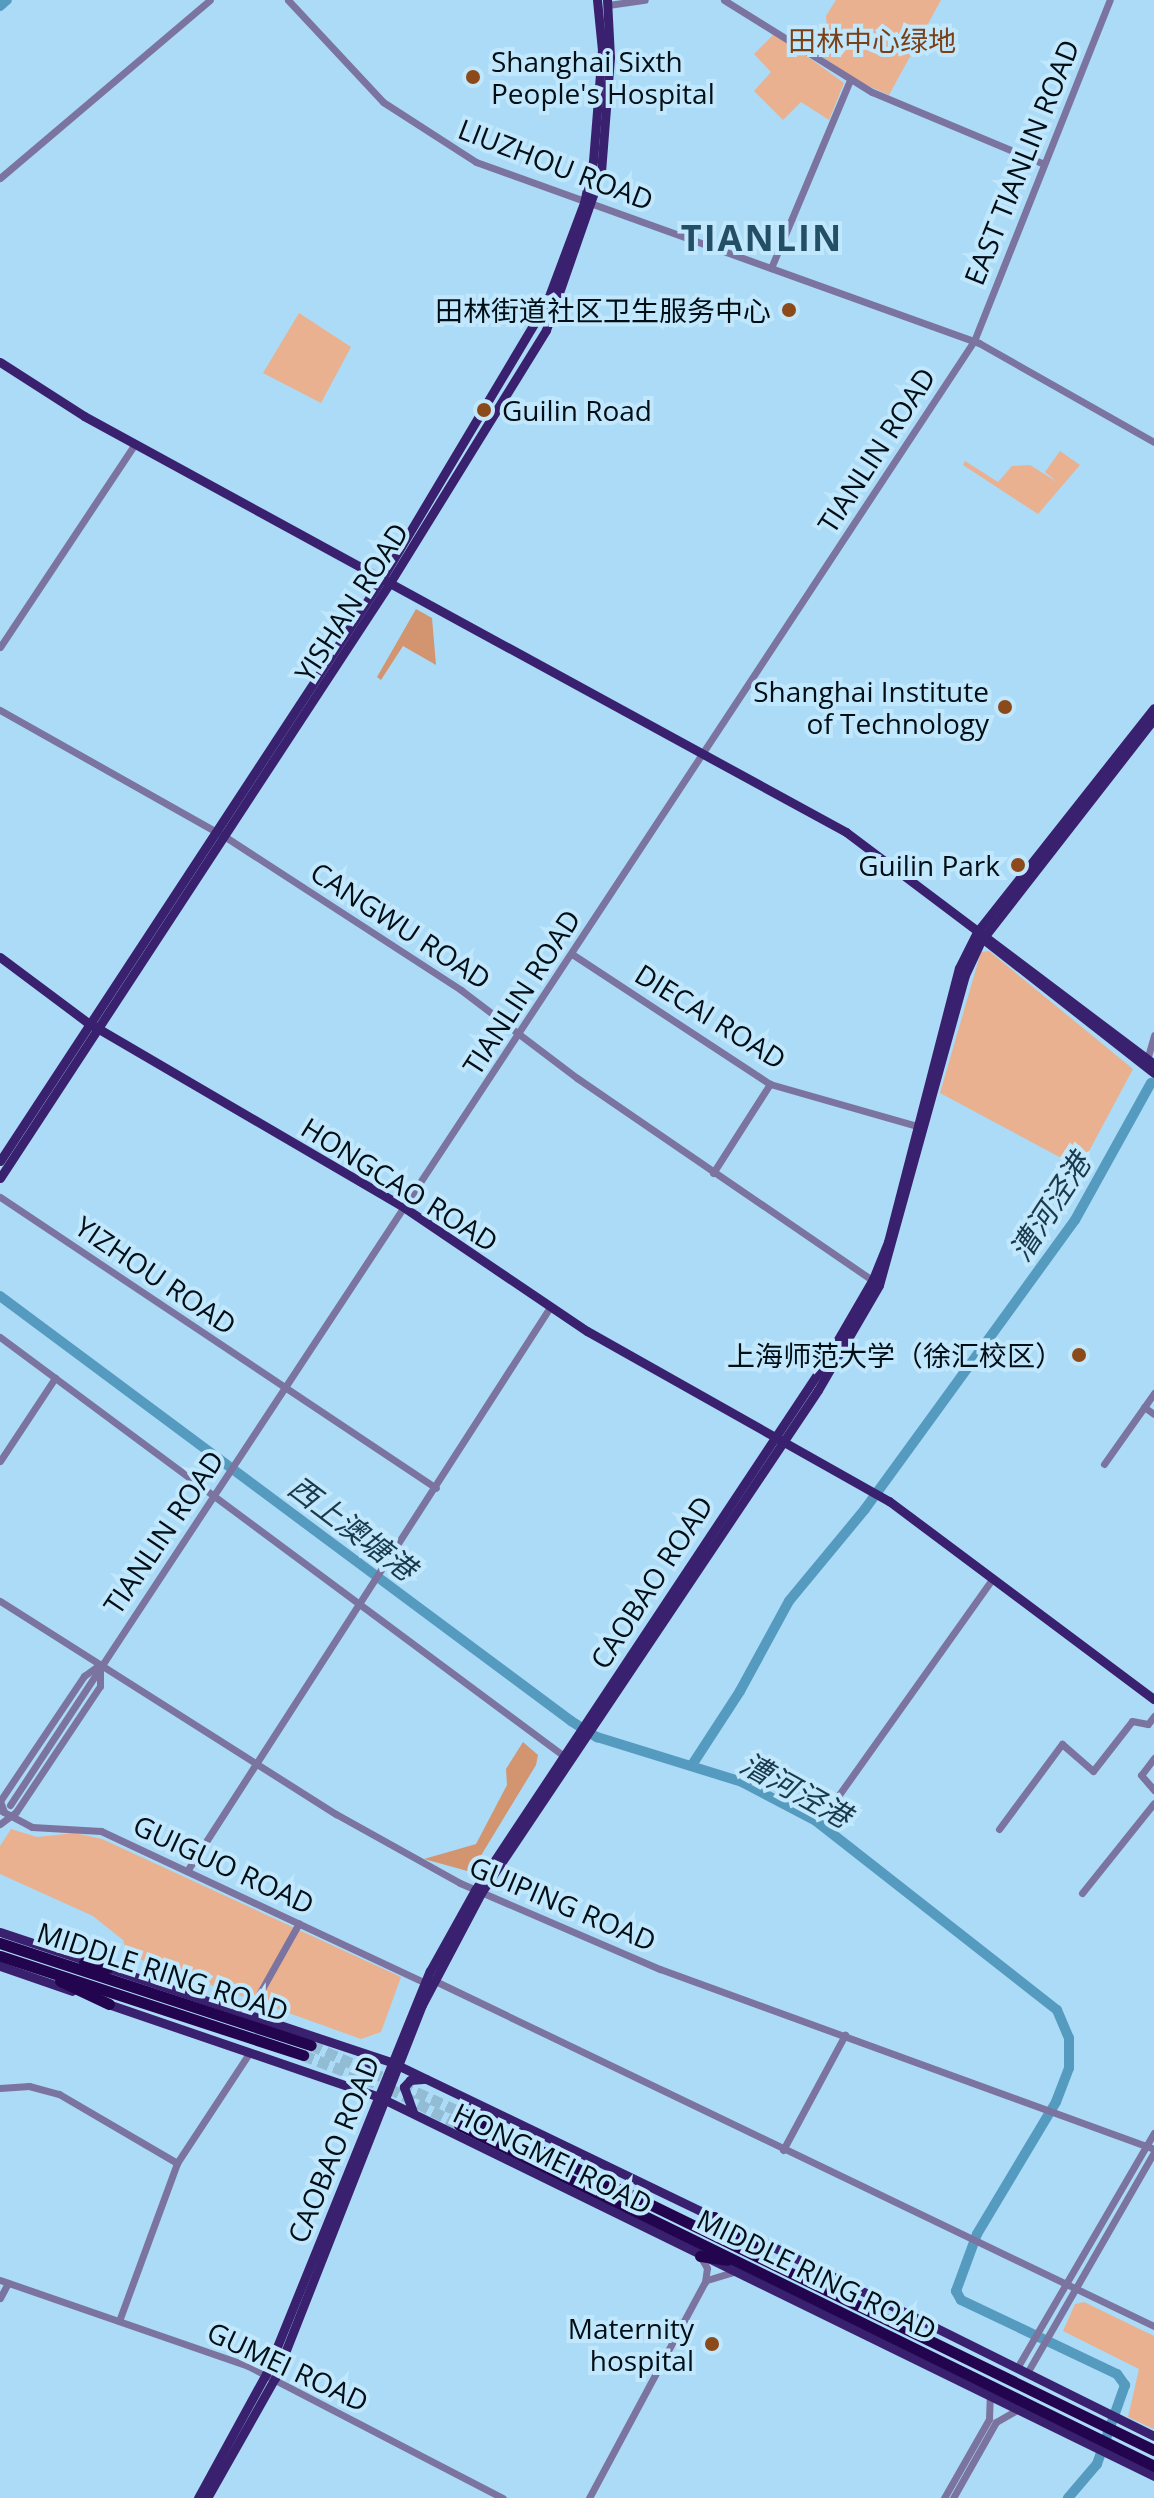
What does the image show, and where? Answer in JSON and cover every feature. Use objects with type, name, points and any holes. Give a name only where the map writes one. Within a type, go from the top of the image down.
[{"type":"highway","name":"MIDDLE RING ROAD","points":[[0,1943],[25,1958],[303,2055]]},
{"type":"highway","name":"MIDDLE RING ROAD","points":[[0,1956],[25,1958],[311,2045]]},
{"type":"highway","points":[[25,1958],[107,1968]]},
{"type":"highway","points":[[25,1958],[109,2004]]},
{"type":"highway","name":"MIDDLE RING ROAD","points":[[1154,2450],[1127,2437],[1094,2414],[462,2120],[735,2267],[1119,2454],[1154,2466]]},
{"type":"highway","points":[[714,2217],[790,2273]]},
{"type":"highway","points":[[700,2256],[735,2267]]},
{"type":"main road","name":"YISHAN ROAD","points":[[588,204],[600,95],[597,0]]},
{"type":"main road","name":"YISHAN ROAD","points":[[0,1161],[387,579],[546,304],[588,204],[609,100],[608,2]]},
{"type":"main road","points":[[0,362],[135,444],[705,751],[846,832],[1148,1063],[1154,1073]]},
{"type":"main road","name":"CAOBAO ROAD","points":[[198,2498],[270,2376],[391,2062],[429,1981],[478,1891],[582,1737],[876,1282],[921,1127],[959,968],[1154,708]]},
{"type":"main road","name":"CAOBAO ROAD","points":[[981,936],[1154,719]]},
{"type":"main road","name":"HONGCAO ROAD","points":[[0,957],[91,1024],[405,1208],[550,1307],[776,1440],[889,1501],[1154,1699]]},
{"type":"main road","name":"YISHAN ROAD","points":[[0,1178],[91,1024]]},
{"type":"main road","name":"HONGMEI ROAD","points":[[0,1932],[391,2062],[429,2078],[1022,2371],[1094,2414],[1131,2425],[1154,2436]]},
{"type":"main road","name":"HONGMEI ROAD","points":[[0,1966],[377,2096],[700,2256]]},
{"type":"main road","name":"CAOBAO ROAD","points":[[207,2498],[270,2376],[388,2101],[429,1981]]},
{"type":"main road","points":[[350,2086],[373,2072],[363,2053]]},
{"type":"main road","points":[[414,2114],[404,2087],[410,2080],[429,2078]]},
{"type":"main road","points":[[735,2267],[1017,2410],[1084,2437]]},
{"type":"main road","points":[[1119,2454],[1154,2476]]},
{"type":"street","points":[[0,178],[210,0]]},
{"type":"street","name":"LIUZHOU ROAD","points":[[288,0],[360,81],[420,131],[485,166],[974,341],[1154,442]]},
{"type":"street","points":[[608,2],[645,0]]},
{"type":"street","points":[[724,0],[745,9],[850,80],[1044,164]]},
{"type":"street","name":"EAST TIANLIN ROAD","points":[[974,341],[1110,0]]},
{"type":"street","points":[[771,268],[850,80]]},
{"type":"street","name":"TIANLIN ROAD","points":[[10,1805],[100,1665],[287,1389],[974,341]]},
{"type":"street","points":[[0,647],[135,444]]},
{"type":"street","name":"CANGWU ROAD","points":[[0,710],[219,834],[521,1031],[552,1060],[876,1282]]},
{"type":"street","name":"DIECAI ROAD","points":[[572,954],[770,1084],[921,1127]]},
{"type":"street","points":[[1148,1063],[1154,1035]]},
{"type":"street","points":[[713,1173],[770,1084]]},
{"type":"street","name":"YIZHOU ROAD","points":[[0,1197],[436,1488]]},
{"type":"street","points":[[187,1871],[254,1762],[436,1488],[550,1307]]},
{"type":"street","points":[[0,1337],[567,1758]]},
{"type":"street","points":[[0,1461],[55,1378]]},
{"type":"street","points":[[1104,1464],[1154,1393]]},
{"type":"street","points":[[1144,1407],[1154,1414]]},
{"type":"street","points":[[826,1813],[992,1579]]},
{"type":"street","name":"GUIPING ROAD","points":[[0,1601],[371,1835],[478,1891],[650,1965],[1152,2149]]},
{"type":"street","name":"TIANLIN ROAD","points":[[3,1813],[16,1812],[100,1686],[100,1665]]},
{"type":"street","name":"TIANLIN ROAD","points":[[0,1824],[3,1813],[0,1801],[84,1676],[100,1665]]},
{"type":"street","points":[[999,1829],[1062,1744],[1093,1771],[1132,1721],[1151,1727],[1154,1716]]},
{"type":"street","points":[[1154,1758],[1141,1775],[1154,1790]]},
{"type":"street","points":[[1082,1893],[1154,1803]]},
{"type":"street","name":"GUIGUO ROAD","points":[[3,1813],[32,1827],[101,1831],[429,1981],[1154,2326]]},
{"type":"street","points":[[248,2014],[299,1923]]},
{"type":"street","points":[[783,2150],[845,2035]]},
{"type":"street","points":[[119,2321],[177,2163],[250,2052]]},
{"type":"street","points":[[0,2088],[29,2086],[59,2094],[177,2163]]},
{"type":"street","points":[[1022,2371],[1041,2348],[1152,2149],[1154,2133]]},
{"type":"street","points":[[1022,2371],[1031,2343],[1064,2284],[1152,2149]]},
{"type":"street","points":[[589,2498],[705,2282],[707,2268],[700,2256]]},
{"type":"street","points":[[705,2282],[716,2273],[735,2267]]},
{"type":"street","points":[[0,2298],[4,2281]]},
{"type":"street","name":"GUMEI ROAD","points":[[4,2281],[270,2376],[503,2498]]},
{"type":"street","points":[[944,2498],[989,2419],[990,2396]]},
{"type":"street","points":[[953,2498],[996,2422],[1017,2410]]},
{"type":"green space","name":"田林中心绿地","points":[[836,0],[941,0],[889,95],[857,81],[810,48],[828,38],[826,16]]},
{"type":"green space","points":[[775,33],[844,83],[829,120],[801,102],[783,120],[754,91],[771,72],[754,54]]},
{"type":"green space","points":[[299,313],[351,347],[321,403],[263,373]]},
{"type":"green space","points":[[1060,451],[1080,465],[1038,514],[963,465],[965,461],[998,482],[1012,466],[1030,465],[1057,482],[1045,472]]},
{"type":"green space","name":"Guilin Park","points":[[989,951],[1133,1069],[1080,1168],[940,1093],[981,952]]},
{"type":"green space","points":[[11,1829],[37,1837],[75,1833],[102,1839],[401,1977],[381,2032],[361,2039],[128,1955],[123,1940],[93,1916],[0,1874],[0,1846]]},
{"type":"green space","points":[[1084,2302],[1154,2336],[1154,2429],[1128,2417],[1139,2369],[1063,2331],[1075,2304]]},
{"type":"shaded area","points":[[416,609],[432,618],[436,665],[403,646],[381,680],[377,677]]},
{"type":"shaded area","points":[[523,1742],[538,1755],[536,1765],[471,1872],[424,1859],[476,1844],[507,1785],[506,1769]]},
{"type":"waterway","points":[[0,6],[7,0]]},
{"type":"waterway","name":"漕河泾港","points":[[692,1765],[740,1691],[789,1601],[865,1509],[1075,1220],[1151,1083]]},
{"type":"waterway","name":"漕河泾港","points":[[0,1296],[571,1721],[597,1737],[742,1782],[816,1821],[1057,2010],[1069,2038],[1069,2068],[1056,2102],[977,2234],[956,2291],[961,2300],[1117,2374],[1125,2385],[1097,2464],[1068,2498]]},
{"type":"tunnel","points":[[311,2045],[465,2114]]},
{"type":"tunnel","points":[[303,2055],[389,2088],[459,2125]]},
{"type":"place","name":"Shanghai Sixth People's Hospital","points":[[473,77]]},
{"type":"place","name":"田林街道社区卫生服务中心","points":[[789,310]]},
{"type":"place","name":"Guilin Road","points":[[484,410]]},
{"type":"place","name":"Shanghai Institute of Technology","points":[[1005,707]]},
{"type":"place","name":"Guilin Park","points":[[1018,865]]},
{"type":"place","name":"上海师范大学（徐汇校区）","points":[[1079,1355]]},
{"type":"place","name":"Maternity hospital","points":[[712,2344]]},
{"type":"district","name":"TIANLIN","points":[[762,238]]},
{"type":"water label","name":"西上澳塘港","points":[[352,1528]]}]
